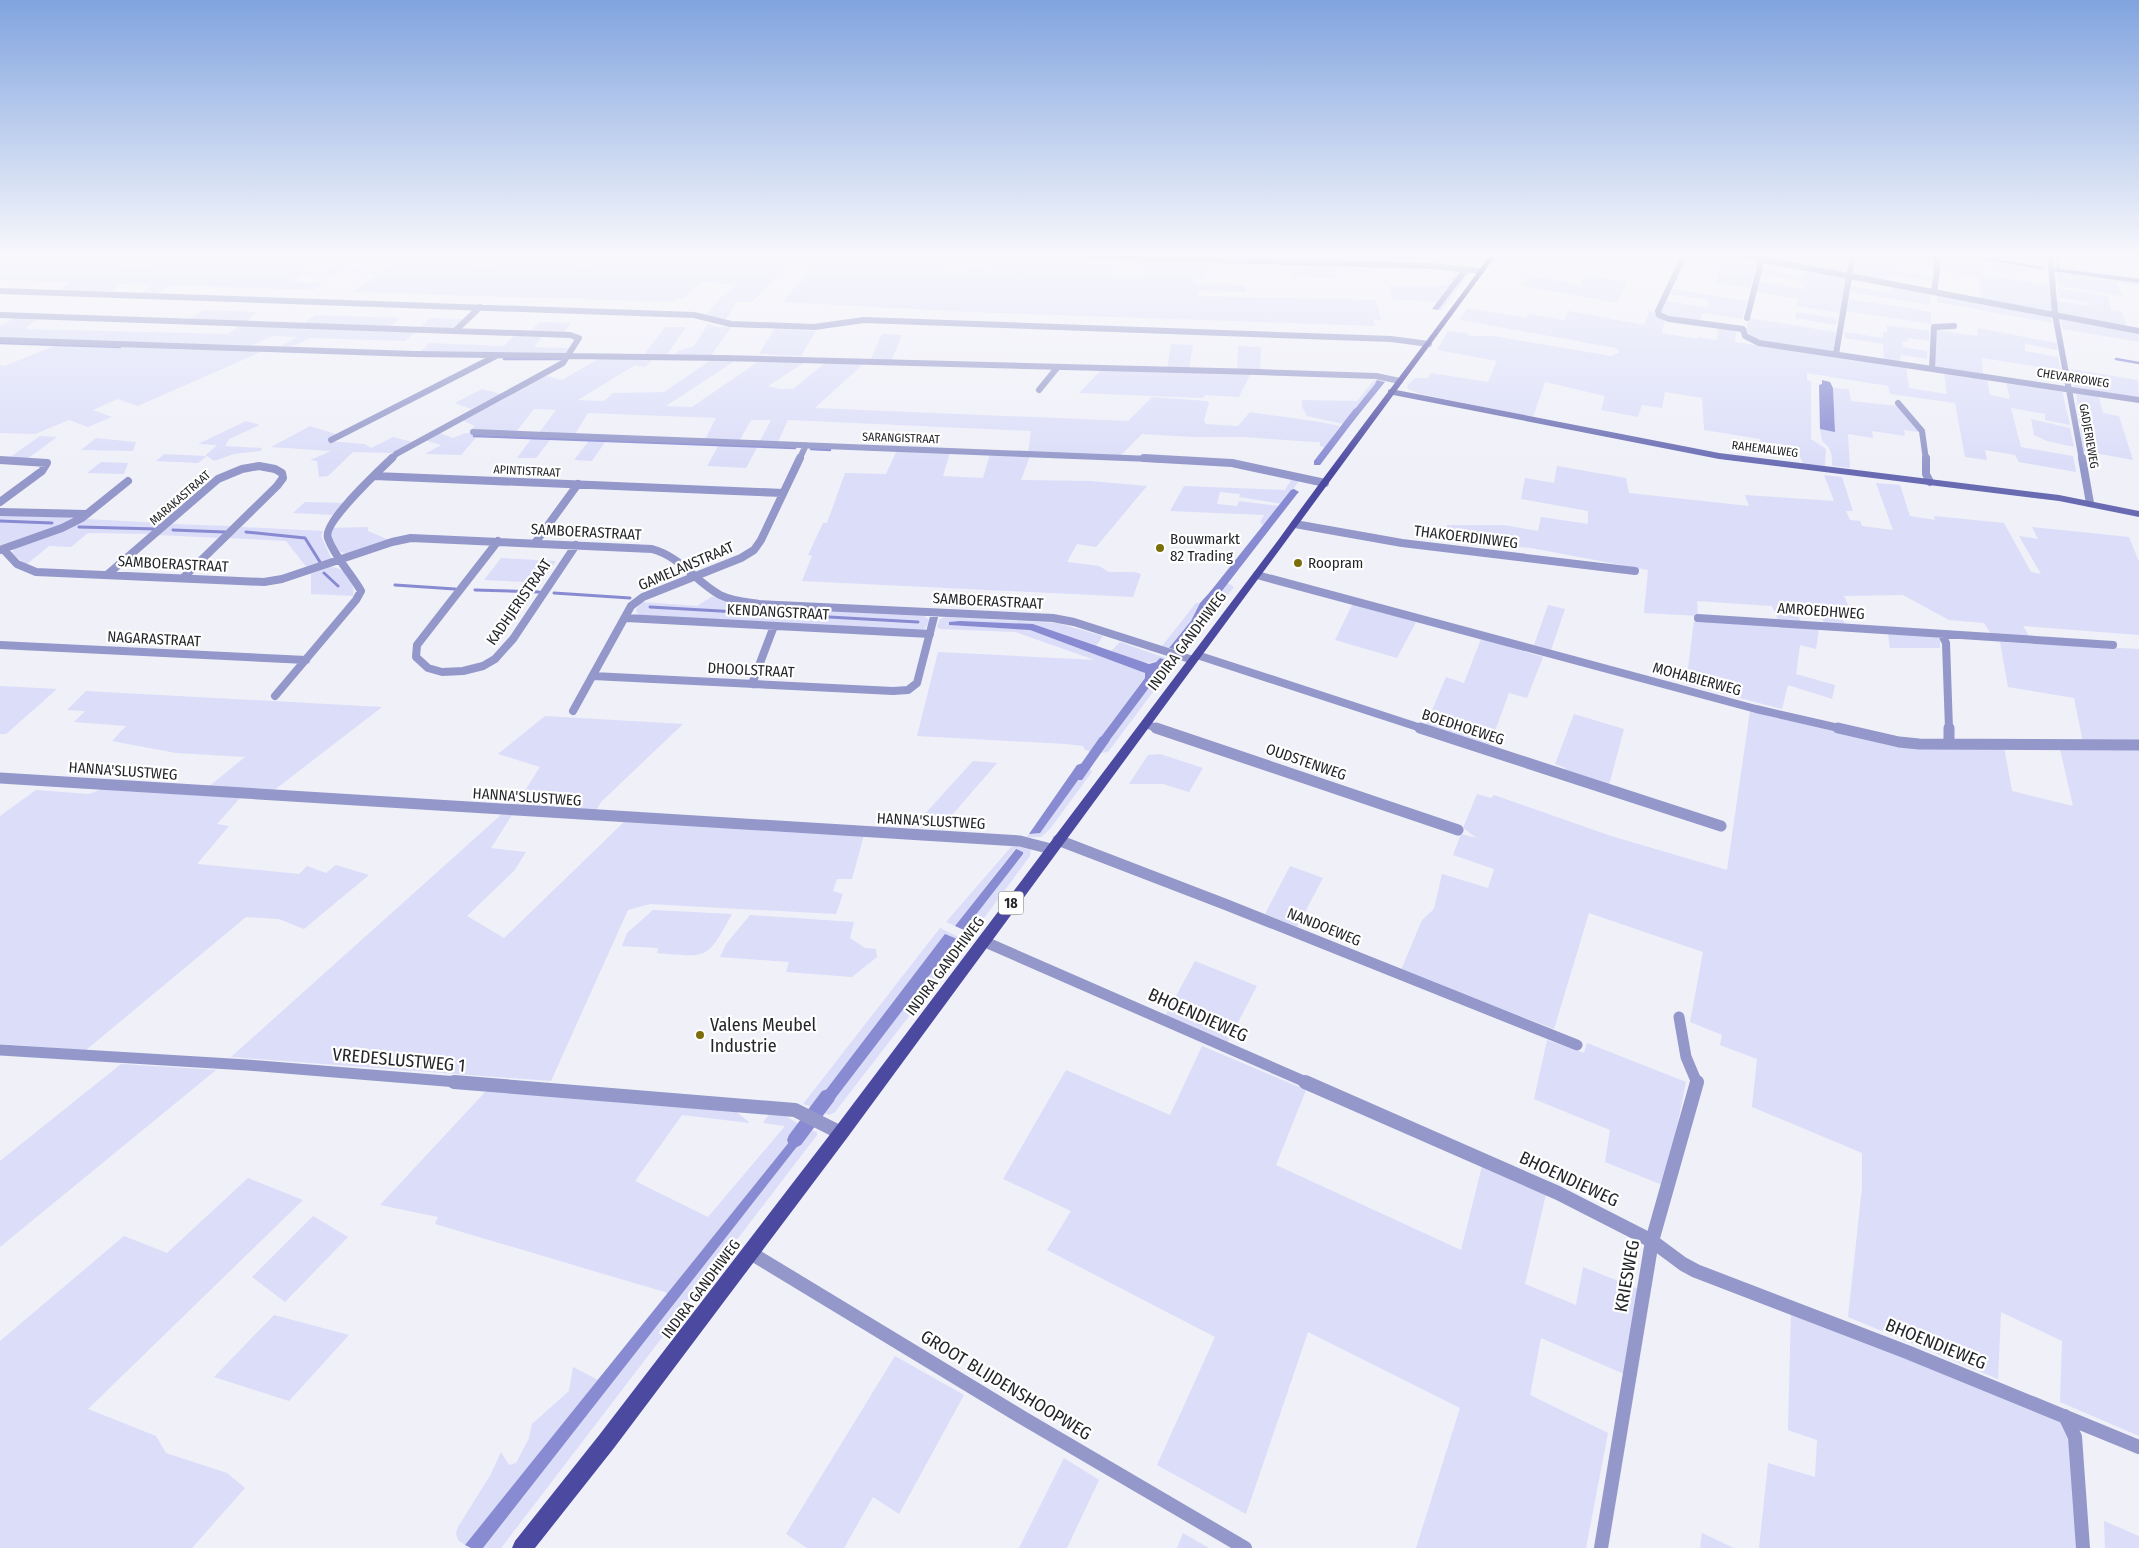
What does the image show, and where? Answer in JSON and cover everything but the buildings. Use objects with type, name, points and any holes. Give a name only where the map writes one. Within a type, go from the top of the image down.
[{"type":"main road","name":"INDIRA GANDHIWEG","points":[[522,1548],[607,1441],[841,1133],[1145,724],[1191,658],[1258,575],[1295,524],[1321,482],[1442,326]]},
{"type":"street","points":[[275,696],[356,600],[360,591],[353,576],[339,560],[327,537],[327,530],[336,516],[396,454],[562,363],[579,338],[577,336],[320,326]]},
{"type":"street","points":[[455,331],[460,326]]},
{"type":"street","points":[[795,326],[819,326]]},
{"type":"street","points":[[1037,326],[1391,339],[1429,344]]},
{"type":"street","name":"CHEVARROWEG","points":[[1723,326],[1743,329],[1745,336],[1759,343],[2070,388],[2139,400]]},
{"type":"street","points":[[1836,354],[1841,326]]},
{"type":"street","points":[[1932,369],[1934,328],[1952,326]]},
{"type":"street","name":"GADJERIEWEG","points":[[2057,326],[2090,503]]},
{"type":"street","points":[[2114,326],[2139,331]]},
{"type":"street","points":[[0,340],[496,356],[568,356],[1365,376],[1396,386]]},
{"type":"street","points":[[331,440],[496,356]]},
{"type":"street","points":[[1039,390],[1057,368]]},
{"type":"street","name":"RAHEMALWEG","points":[[1396,386],[1718,456],[2090,503],[2139,514]]},
{"type":"street","points":[[1898,403],[1922,431],[1928,463],[1925,468],[1930,482]]},
{"type":"street","name":"SARANGISTRAAT","points":[[473,432],[1211,461],[1321,482]]},
{"type":"street","name":"GAMELANSTRAAT","points":[[572,711],[626,618],[631,606],[643,597],[741,558],[754,550],[761,540],[806,445]]},
{"type":"street","points":[[0,460],[47,463],[42,471],[0,502]]},
{"type":"street","name":"MARAKASTRAAT","points":[[108,574],[218,479],[238,471],[254,468],[272,468],[282,473],[283,478],[278,486],[183,578]]},
{"type":"street","name":"APINTISTRAAT","points":[[375,476],[783,493]]},
{"type":"street","points":[[2,549],[62,528],[88,514],[128,481]]},
{"type":"street","points":[[536,543],[578,484]]},
{"type":"street","points":[[0,512],[88,514]]},
{"type":"street","name":"THAKOERDINWEG","points":[[1295,524],[1402,543],[1635,571]]},
{"type":"street","name":"SAMBOERASTRAAT","points":[[2,549],[8,557],[26,569],[264,582],[282,579],[392,542],[411,538],[576,545],[662,551],[673,556],[718,595],[734,600],[759,604],[1060,620],[1074,622],[1191,658]]},
{"type":"street","name":"KADHJERISTRAAT","points":[[498,541],[417,645],[416,657],[428,668],[442,672],[463,671],[483,666],[495,659],[514,639],[576,545]]},
{"type":"street","name":"MOHABIERWEG","points":[[1258,575],[1756,709],[1899,742],[2139,745]]},
{"type":"street","points":[[930,634],[935,613]]},
{"type":"street","name":"KENDANGSTRAAT","points":[[626,618],[930,634]]},
{"type":"street","name":"AMROEDHWEG","points":[[1698,618],[2113,645]]},
{"type":"street","points":[[752,684],[774,626]]},
{"type":"street","name":"DHOOLSTRAAT","points":[[593,676],[893,691],[908,690],[917,683],[930,634]]},
{"type":"street","points":[[1942,635],[1946,643],[1949,744]]},
{"type":"street","name":"NAGARASTRAAT","points":[[0,645],[306,660]]},
{"type":"street","name":"BOEDHOEWEG","points":[[1191,658],[1721,826]]},
{"type":"street","name":"OUDSTENWEG","points":[[1145,724],[1458,830]]},
{"type":"street","name":"HANNA'SLUSTWEG","points":[[0,778],[1020,841],[1055,845]]},
{"type":"street","name":"NANDOEWEG","points":[[1055,845],[1227,905],[1577,1045]]},
{"type":"street","name":"BHOENDIEWEG","points":[[983,941],[1558,1193],[1652,1241],[1683,1264],[1696,1271],[1824,1319],[2139,1447]]},
{"type":"street","name":"KRIESWEG","points":[[1601,1548],[1652,1241],[1697,1082],[1686,1057],[1679,1017]]},
{"type":"street","name":"VREDESLUSTWEG 1","points":[[0,1050],[247,1065],[794,1110],[841,1133]]},
{"type":"street","name":"GROOT BLIJDENSHOOPWEG","points":[[750,1252],[1023,1418],[1245,1548]]},
{"type":"street","points":[[2065,1416],[2075,1437],[2083,1548]]},
{"type":"shaded area","points":[[0,326],[28,326],[25,328],[29,329],[228,334],[239,326],[298,326],[416,331],[405,341],[311,338],[289,348],[277,348],[297,337],[273,336],[247,348],[0,339]]},
{"type":"shaded area","points":[[338,326],[390,326],[388,328]]},
{"type":"shaded area","points":[[421,326],[455,326],[453,328],[419,328]]},
{"type":"shaded area","points":[[535,326],[568,326],[563,333],[530,332]]},
{"type":"shaded area","points":[[707,326],[732,326],[710,357],[674,356],[678,351],[694,346]]},
{"type":"shaded area","points":[[1495,326],[1663,326],[1662,333],[1697,339],[1698,337],[1717,340],[1718,327],[1736,330],[1735,342],[1906,367],[1909,388],[1947,394],[1944,373],[1987,379],[1990,395],[2010,399],[2006,382],[2062,390],[2070,425],[2045,420],[2045,414],[2011,408],[2021,447],[2073,456],[2076,472],[2019,462],[2015,455],[1985,450],[1987,460],[1965,457],[1955,403],[1890,394],[1888,386],[1807,373],[1807,380],[1811,381],[1811,439],[1826,449],[1825,466],[1803,464],[1796,446],[1760,442],[1760,439],[1704,430],[1702,398],[1665,392],[1662,408],[1642,405],[1638,417],[1601,410],[1605,396],[1545,382],[1533,417],[1420,394],[1408,389],[1407,386],[1415,378],[1428,378],[1431,373],[1488,382],[1497,361],[1437,350],[1448,331],[1466,333],[1471,336],[1493,336],[1611,356],[1620,352],[1616,348]]},
{"type":"shaded area","points":[[1747,326],[1800,326],[1836,332],[1835,350],[1832,352],[1759,342],[1748,336]]},
{"type":"shaded area","points":[[1887,326],[1929,331],[1929,341],[1908,338],[1907,342],[1902,341],[1903,347],[1927,351],[1927,359],[1901,355],[1900,362],[1884,360],[1883,344],[1845,338],[1845,332],[1883,338],[1883,333],[1887,332]]},
{"type":"shaded area","points":[[2062,326],[2106,326],[2139,332],[2139,342],[2063,329]]},
{"type":"shaded area","points":[[665,327],[686,327],[666,356],[643,356]]},
{"type":"shaded area","points":[[1978,328],[2057,343],[2057,350],[2025,344],[2025,351],[2058,357],[2060,370],[1982,358],[1983,375],[1934,368],[1936,330],[1977,336]]},
{"type":"shaded area","points":[[774,329],[816,331],[801,356],[759,354]]},
{"type":"shaded area","points":[[515,334],[543,335],[534,347],[570,348],[564,355],[419,353],[429,343],[504,346]]},
{"type":"shaded area","points":[[882,334],[902,335],[891,362],[870,361]]},
{"type":"shaded area","points":[[62,343],[265,350],[138,406],[117,399],[93,410],[112,417],[88,427],[69,420],[35,434],[0,433],[0,365],[4,366]]},
{"type":"shaded area","points":[[1171,344],[1193,345],[1189,369],[1167,369]]},
{"type":"shaded area","points":[[1238,346],[1261,347],[1260,371],[1237,370]]},
{"type":"shaded area","points":[[600,358],[653,359],[645,367],[635,365],[578,400],[604,401],[613,393],[664,392],[711,360],[736,360],[666,406],[692,407],[759,361],[805,362],[768,386],[780,389],[793,389],[825,363],[863,364],[815,408],[1128,421],[1152,397],[1207,401],[1209,403],[1204,420],[1206,424],[1238,426],[1250,412],[1340,426],[1325,447],[1320,446],[1320,442],[1243,437],[1142,434],[1119,457],[1028,453],[1031,431],[788,420],[778,442],[760,441],[771,420],[751,420],[740,440],[705,439],[716,418],[588,413],[575,434],[539,433],[556,410],[534,409],[516,432],[470,430],[475,426],[459,419],[542,375],[562,380]]},
{"type":"shaded area","points":[[2071,369],[2138,380],[2139,398],[2074,387]]},
{"type":"shaded area","points":[[1101,370],[1251,373],[1239,397],[1205,395],[1203,398],[1079,393]]},
{"type":"shaded area","points":[[1374,380],[1377,380],[1375,384],[1343,424],[1307,416],[1302,407],[1302,400],[1357,401]]},
{"type":"shaded area","points":[[1833,388],[1849,389],[1851,401],[1898,406],[1917,428],[1918,432],[1904,430],[1905,436],[1872,431],[1873,438],[1848,434],[1850,468],[1832,466],[1831,452],[1822,441],[1820,429],[1835,431]]},
{"type":"shaded area","points":[[482,389],[501,394],[471,409],[455,403]]},
{"type":"shaded area","points":[[2076,391],[2098,394],[2103,413],[2119,416],[2133,460],[2083,451]]},
{"type":"shaded area","points":[[2031,419],[2070,428],[2074,447],[2047,441],[2034,435]]},
{"type":"shaded area","points":[[246,421],[260,425],[229,439],[225,446],[262,448],[261,451],[234,454],[214,461],[207,456],[198,463],[156,461],[164,454],[205,456],[217,445],[198,444]]},
{"type":"shaded area","points":[[310,426],[339,435],[329,441],[365,444],[371,448],[393,437],[412,442],[392,453],[353,452],[328,476],[319,477],[317,461],[310,460],[331,451],[271,447]]},
{"type":"shaded area","points":[[437,432],[453,438],[465,433],[480,433],[461,455],[425,454],[441,445],[424,440]]},
{"type":"shaded area","points":[[534,435],[553,436],[536,458],[517,458]]},
{"type":"shaded area","points":[[40,436],[57,437],[27,459],[9,458]]},
{"type":"shaded area","points":[[96,438],[136,442],[133,451],[81,450]]},
{"type":"shaded area","points":[[591,438],[608,438],[592,461],[574,460]]},
{"type":"shaded area","points":[[720,443],[759,444],[746,468],[707,466]]},
{"type":"shaded area","points":[[897,450],[950,453],[943,476],[983,478],[990,454],[1030,456],[1021,480],[1090,481],[1147,486],[1096,547],[1077,544],[1067,562],[1099,566],[1109,572],[1134,572],[1141,574],[1133,597],[802,581],[812,556],[808,555],[823,523],[827,523],[845,473],[886,474]]},
{"type":"shaded area","points":[[101,462],[128,463],[124,474],[87,473]]},
{"type":"shaded area","points":[[1557,466],[1626,478],[1629,493],[1749,506],[1745,495],[1834,501],[1824,475],[1842,477],[1853,511],[1846,511],[1850,520],[1860,521],[1862,526],[1893,530],[1876,483],[1900,485],[1910,516],[1935,520],[1934,516],[2004,523],[2031,572],[2041,574],[2019,536],[2038,539],[2032,527],[2129,537],[2139,562],[2139,635],[2023,626],[2030,638],[1992,636],[1984,623],[1949,620],[1903,595],[1844,596],[1851,611],[1838,611],[1846,626],[1825,624],[1817,609],[1795,607],[1801,623],[1779,622],[1772,606],[1697,601],[1698,616],[1644,613],[1648,570],[1531,548],[1446,540],[1447,525],[1504,525],[1538,531],[1541,517],[1588,524],[1588,511],[1521,499],[1525,478],[1554,483]]},
{"type":"shaded area","points":[[1291,480],[1299,481],[1282,504],[1239,497],[1240,494],[1220,492],[1217,504],[1237,506],[1239,501],[1279,506],[1264,526],[1260,522],[1264,515],[1170,511],[1184,486],[1285,490]]},
{"type":"shaded area","points":[[305,502],[345,503],[334,515],[293,513]]},
{"type":"shaded area","points":[[0,514],[78,518],[0,548]]},
{"type":"shaded area","points":[[86,519],[163,523],[151,534],[88,533],[71,547],[49,546],[26,565],[12,553],[14,549]]},
{"type":"shaded area","points":[[172,524],[230,526],[220,538],[159,535]]},
{"type":"shaded area","points":[[242,527],[323,531],[321,536],[332,560],[308,569],[286,541],[229,538]]},
{"type":"shaded area","points":[[368,527],[368,531],[389,540],[347,554],[338,551],[330,531],[331,528]]},
{"type":"shaded area","points":[[501,558],[556,561],[541,583],[484,580]]},
{"type":"shaded area","points":[[329,567],[340,569],[348,576],[353,585],[353,596],[311,594],[311,574]]},
{"type":"shaded area","points":[[1227,583],[1234,587],[1185,650],[1177,650]]},
{"type":"shaded area","points":[[713,596],[733,604],[745,606],[923,615],[929,620],[925,629],[919,631],[640,615],[636,609],[642,602],[697,606]]},
{"type":"shaded area","points":[[1196,603],[1200,603],[1191,621],[1169,648],[1162,646]]},
{"type":"shaded area","points":[[1353,603],[1416,622],[1397,658],[1335,640]]},
{"type":"shaded area","points":[[1548,605],[1565,609],[1551,650],[1534,645]]},
{"type":"shaded area","points":[[945,617],[1057,623],[1103,636],[1096,646],[1033,624],[949,625],[1030,630],[1142,671],[1146,676],[1090,752],[1084,749],[1083,746],[1066,744],[917,736],[938,652],[1095,660],[1015,632],[940,629],[937,627],[940,619]]},
{"type":"shaded area","points":[[1694,621],[1819,629],[1816,649],[1800,645],[1796,674],[1835,685],[1832,699],[1788,685],[1782,709],[1686,684]]},
{"type":"shaded area","points":[[1888,634],[1936,636],[1940,640],[1940,648],[1890,648]]},
{"type":"shaded area","points":[[1481,639],[1543,657],[1527,698],[1509,693],[1489,747],[1425,727],[1446,677],[1464,683]]},
{"type":"shaded area","points":[[1120,642],[1171,660],[1174,664],[1108,752],[1100,753],[1169,661],[1160,658],[1149,663],[1143,662],[1111,651]]},
{"type":"shaded area","points":[[2000,642],[2139,649],[2139,740],[2083,742],[2074,698],[2008,687]]},
{"type":"shaded area","points":[[0,686],[57,689],[6,734],[0,734]]},
{"type":"shaded area","points":[[86,691],[382,707],[273,791],[207,788],[245,757],[176,753],[112,741],[126,726],[74,722],[85,711],[67,710]]},
{"type":"shaded area","points":[[1750,711],[1842,733],[2004,747],[2012,791],[2073,806],[2060,749],[2139,749],[2139,1436],[2060,1402],[2062,1341],[2001,1312],[1998,1379],[1848,1317],[1862,1188],[1862,1153],[1752,1107],[1757,1059],[1720,1045],[1722,1035],[1690,1022],[1703,952],[1589,913],[1554,1029],[1401,970],[1422,920],[1434,909],[1442,874],[1488,888],[1494,869],[1453,855],[1461,834],[1477,838],[1463,828],[1477,794],[1491,798],[1494,795],[1611,836],[1727,870]]},
{"type":"shaded area","points":[[1574,714],[1624,729],[1609,785],[1565,771],[1565,768],[1555,764]]},
{"type":"shaded area","points":[[545,716],[683,724],[601,802],[596,811],[515,806],[540,767],[498,754]]},
{"type":"shaded area","points":[[1160,754],[1203,768],[1189,792],[1163,784],[1129,784],[1148,755]]},
{"type":"shaded area","points":[[973,761],[997,763],[940,829],[913,827]]},
{"type":"shaded area","points":[[1088,765],[1092,772],[1049,830],[1041,837],[1027,837],[1029,834],[1040,832]]},
{"type":"shaded area","points":[[102,789],[240,798],[217,824],[229,826],[197,864],[299,874],[307,866],[326,873],[336,865],[369,875],[304,929],[279,919],[246,917],[86,1050],[0,1044],[0,816],[36,790],[89,794]]},
{"type":"shaded area","points":[[502,814],[512,815],[491,848],[526,852],[514,871],[467,916],[504,938],[625,821],[864,835],[852,879],[837,879],[833,891],[843,894],[836,914],[650,904],[628,910],[551,1081],[231,1057]]},
{"type":"shaded area","points":[[1022,845],[1031,850],[1030,856],[973,933],[964,930],[1023,852],[1015,849],[955,926],[946,922],[1011,847]]},
{"type":"shaded area","points":[[1290,866],[1323,878],[1297,927],[1265,914]]},
{"type":"shaded area","points":[[653,910],[732,914],[717,940],[704,953],[687,955],[657,953],[658,948],[622,946],[627,933]]},
{"type":"shaded area","points":[[750,915],[854,922],[850,938],[865,948],[876,949],[877,957],[852,977],[786,972],[789,962],[720,957],[726,944]]},
{"type":"shaded area","points":[[940,928],[967,941],[835,1112],[829,1115],[824,1113],[956,939],[945,935],[813,1107],[803,1104]]},
{"type":"shaded area","points":[[1195,961],[1257,986],[1227,1043],[1165,1016]]},
{"type":"shaded area","points":[[1547,1040],[1584,1053],[1587,1043],[1686,1082],[1665,1186],[1605,1162],[1610,1130],[1534,1099]]},
{"type":"shaded area","points":[[1202,1046],[1306,1090],[1276,1165],[1461,1250],[1482,1166],[1546,1194],[1525,1284],[1576,1305],[1583,1267],[1641,1290],[1624,1374],[1541,1338],[1530,1395],[1608,1433],[1586,1548],[1416,1548],[1460,1408],[1308,1332],[1246,1514],[1157,1465],[1215,1337],[1047,1250],[1071,1211],[1003,1179],[1066,1070],[1170,1115]]},
{"type":"shaded area","points":[[121,1064],[216,1070],[0,1247],[0,1161]]},
{"type":"shaded area","points":[[488,1089],[734,1110],[750,1123],[682,1115],[635,1181],[708,1217],[785,1126],[763,1123],[770,1113],[784,1115],[802,1126],[668,1293],[435,1224],[438,1217],[380,1205]]},
{"type":"shaded area","points":[[810,1130],[817,1132],[817,1135],[501,1548],[483,1548]]},
{"type":"shaded area","points":[[248,1178],[303,1200],[88,1409],[156,1436],[166,1453],[227,1473],[245,1488],[192,1548],[0,1548],[0,1341],[124,1236],[167,1253]]},
{"type":"shaded area","points":[[313,1216],[348,1237],[285,1302],[252,1277]]},
{"type":"shaded area","points":[[1791,1309],[2063,1417],[2075,1435],[2079,1548],[1759,1548],[1768,1463],[1815,1477],[1817,1440],[1788,1430]]},
{"type":"shaded area","points":[[274,1315],[349,1335],[289,1401],[214,1377]]},
{"type":"shaded area","points":[[895,1356],[964,1395],[899,1514],[873,1497],[844,1548],[807,1548],[786,1534]]},
{"type":"shaded area","points":[[573,1367],[598,1380],[465,1545],[458,1540],[456,1533],[458,1527],[491,1474],[501,1452],[509,1465],[516,1463],[529,1438],[532,1424],[569,1391]]},
{"type":"shaded area","points":[[1064,1458],[1099,1480],[1067,1548],[1019,1548]]},
{"type":"shaded area","points":[[2104,1521],[2139,1536],[2139,1548],[2105,1548]]},
{"type":"shaded area","points":[[1183,1533],[1209,1548],[1177,1548]]},
{"type":"shaded area","points":[[1702,1533],[1734,1548],[1700,1548]]},
{"type":"water","points":[[1377,380],[1385,382],[1350,425],[1343,424],[1375,384]]},
{"type":"water","points":[[1822,380],[1830,382],[1833,388],[1835,432],[1820,429],[1819,385],[1822,384]]},
{"type":"water","points":[[1220,581],[1227,583],[1177,650],[1169,648],[1191,621],[1200,603]]},
{"type":"water","points":[[949,622],[1033,624],[1149,664],[1156,662],[1160,658],[1169,661],[1097,755],[1090,752],[1145,678],[1145,673],[1030,630],[949,625]]},
{"type":"water","points":[[1083,763],[1088,765],[1086,769],[1040,833],[1029,834],[1077,765]]},
{"type":"water","points":[[1016,849],[1023,852],[1023,854],[964,930],[955,926]]},
{"type":"water","points":[[945,934],[957,939],[824,1113],[813,1107]]},
{"type":"water","points":[[802,1126],[810,1130],[483,1548],[471,1548],[465,1545]]},
{"type":"waterway","points":[[0,343],[120,347]]},
{"type":"waterway","points":[[504,359],[561,359]]},
{"type":"waterway","points":[[2116,359],[2139,363]]},
{"type":"waterway","points":[[1317,463],[1357,411]]},
{"type":"waterway","points":[[474,436],[795,448]]},
{"type":"waterway","points":[[811,449],[830,450]]},
{"type":"waterway","points":[[1214,594],[1294,492]]},
{"type":"waterway","points":[[0,521],[52,523]]},
{"type":"waterway","points":[[79,527],[157,529]]},
{"type":"waterway","points":[[173,530],[225,532]]},
{"type":"waterway","points":[[246,532],[305,538],[320,562]]},
{"type":"waterway","points":[[324,573],[338,586]]},
{"type":"waterway","points":[[395,585],[455,589]]},
{"type":"waterway","points":[[475,590],[539,592]]},
{"type":"waterway","points":[[554,593],[630,598]]},
{"type":"waterway","points":[[650,607],[918,622]]},
{"type":"waterway","points":[[1078,777],[1104,740]]},
{"type":"waterway","points":[[795,1140],[828,1096]]},
{"type":"place","name":"Bouwmarkt 82 Trading","points":[[1160,548]]},
{"type":"place","name":"Roopram","points":[[1298,563]]},
{"type":"place","name":"Valens Meubel Industrie","points":[[700,1035]]}]
